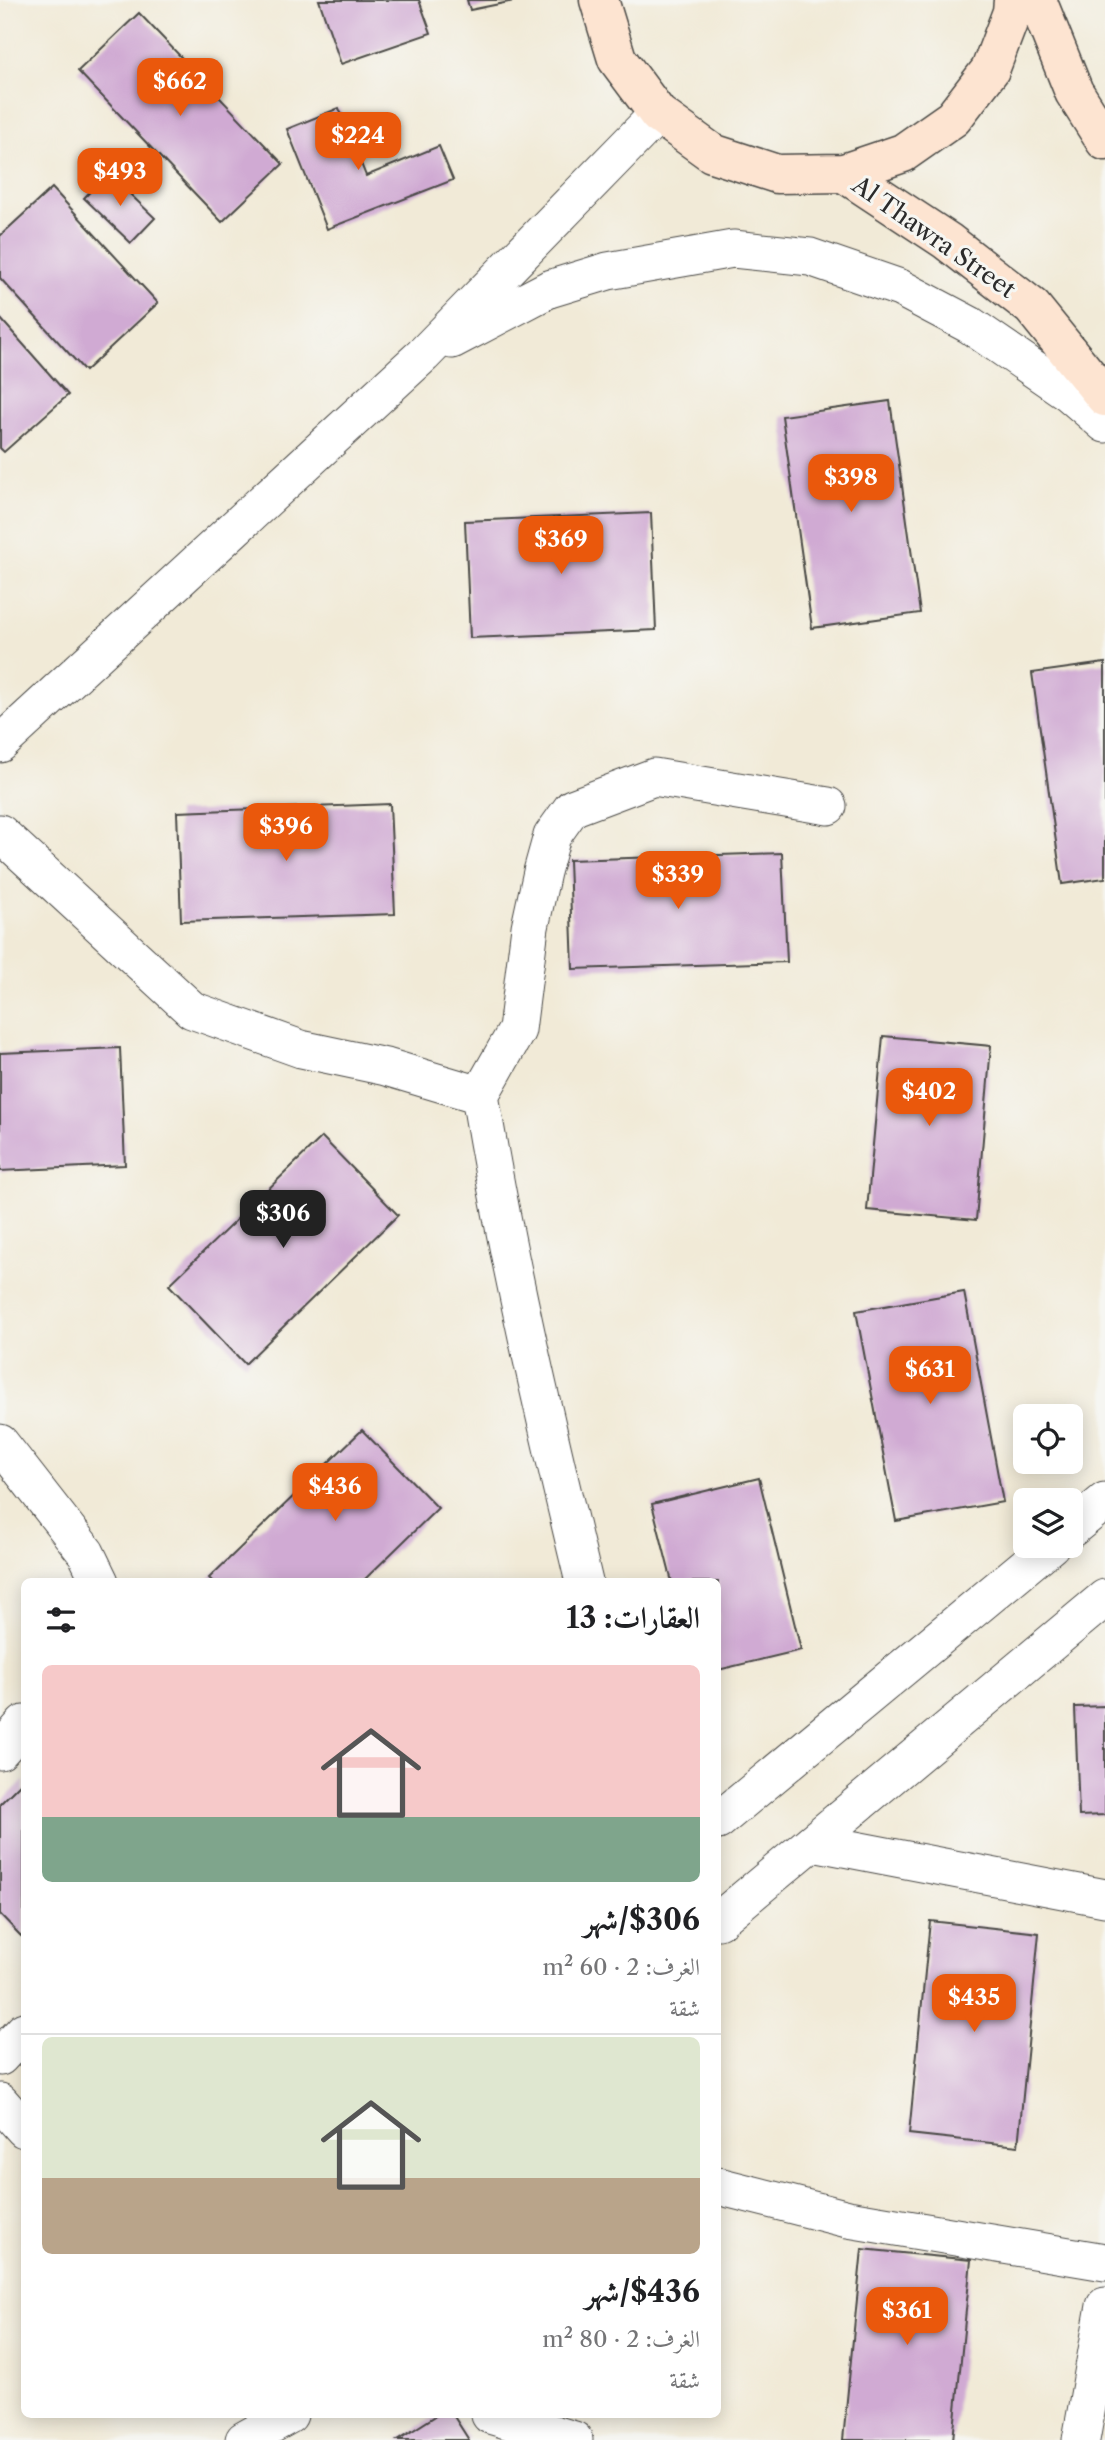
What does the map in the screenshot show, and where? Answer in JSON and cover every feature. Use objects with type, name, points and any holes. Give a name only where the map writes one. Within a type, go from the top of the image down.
[{"type":"main road","points":[[599,0],[617,60],[658,114],[712,153],[777,174],[844,173],[903,153],[953,118],[990,70],[1012,12],[1013,0]]},
{"type":"main road","points":[[1037,0],[1074,92],[1105,141]]},
{"type":"main road","name":"Al Thawra Street","points":[[844,173],[947,241],[1032,306],[1105,397]]},
{"type":"street","points":[[0,744],[423,355],[658,114]]},
{"type":"street","points":[[423,355],[550,289],[608,271],[733,249],[746,250],[810,257],[900,288],[970,325],[1069,393],[1105,424]]},
{"type":"street","points":[[583,1578],[510,1263],[480,1095],[517,1030],[530,927],[552,836],[572,808],[654,777],[828,806]]},
{"type":"street","points":[[0,833],[192,1010],[301,1049],[386,1068],[480,1095]]},
{"type":"street","points":[[0,1443],[86,1553],[98,1578]]},
{"type":"street","points":[[1083,1519],[1105,1501]]},
{"type":"street","points":[[721,1819],[1035,1558]]},
{"type":"street","points":[[721,1913],[813,1842],[1105,1598]]},
{"type":"street","points":[[0,1751],[21,1727]]},
{"type":"street","points":[[813,1842],[1105,1898]]},
{"type":"street","points":[[0,2057],[21,2034]]},
{"type":"street","points":[[721,2187],[848,2219],[1105,2262]]},
{"type":"street","points":[[1080,2440],[1105,2306]]},
{"type":"street","points":[[244,2440],[284,2418]]},
{"type":"street","points":[[485,2418],[495,2440]]},
{"type":"street","points":[[500,2418],[574,2440]]},
{"type":"building","points":[[319,0],[419,0],[431,33],[341,64]]},
{"type":"building","points":[[467,0],[514,0],[514,1],[470,10]]},
{"type":"building","points":[[139,13],[283,164],[222,222],[78,71]]},
{"type":"building","points":[[339,108],[366,176],[439,146],[453,180],[327,229],[287,129]]},
{"type":"building","points":[[108,173],[155,218],[131,243],[84,198]]},
{"type":"building","points":[[52,188],[158,303],[85,371],[0,278],[0,236]]},
{"type":"building","points":[[0,318],[68,395],[4,452],[0,448]]},
{"type":"building","points":[[890,401],[920,613],[812,628],[782,416]]},
{"type":"building","points":[[651,513],[656,630],[470,638],[465,521]]},
{"type":"building","points":[[1105,663],[1105,878],[1062,884],[1032,673]]},
{"type":"building","points":[[390,804],[395,914],[181,921],[177,812]]},
{"type":"building","points":[[782,853],[787,962],[573,969],[569,860]]},
{"type":"building","points":[[883,1036],[991,1046],[976,1220],[867,1210]]},
{"type":"building","points":[[120,1048],[125,1165],[0,1171],[0,1053]]},
{"type":"building","points":[[322,1137],[398,1215],[245,1364],[169,1285]]},
{"type":"building","points":[[964,1292],[1003,1502],[896,1521],[856,1311]]},
{"type":"building","points":[[362,1430],[438,1508],[366,1578],[209,1578]]},
{"type":"building","points":[[759,1478],[801,1650],[721,1669],[721,1578],[671,1578],[652,1504]]},
{"type":"building","points":[[1105,1706],[1105,1815],[1079,1816],[1075,1707]]},
{"type":"building","points":[[21,1783],[21,1936],[0,1914],[0,1804]]},
{"type":"building","points":[[930,1921],[1039,1933],[1018,2146],[909,2134]]},
{"type":"building","points":[[862,2249],[971,2260],[953,2440],[843,2440]]},
{"type":"building","points":[[432,2418],[455,2418],[469,2440],[398,2440]]}]
